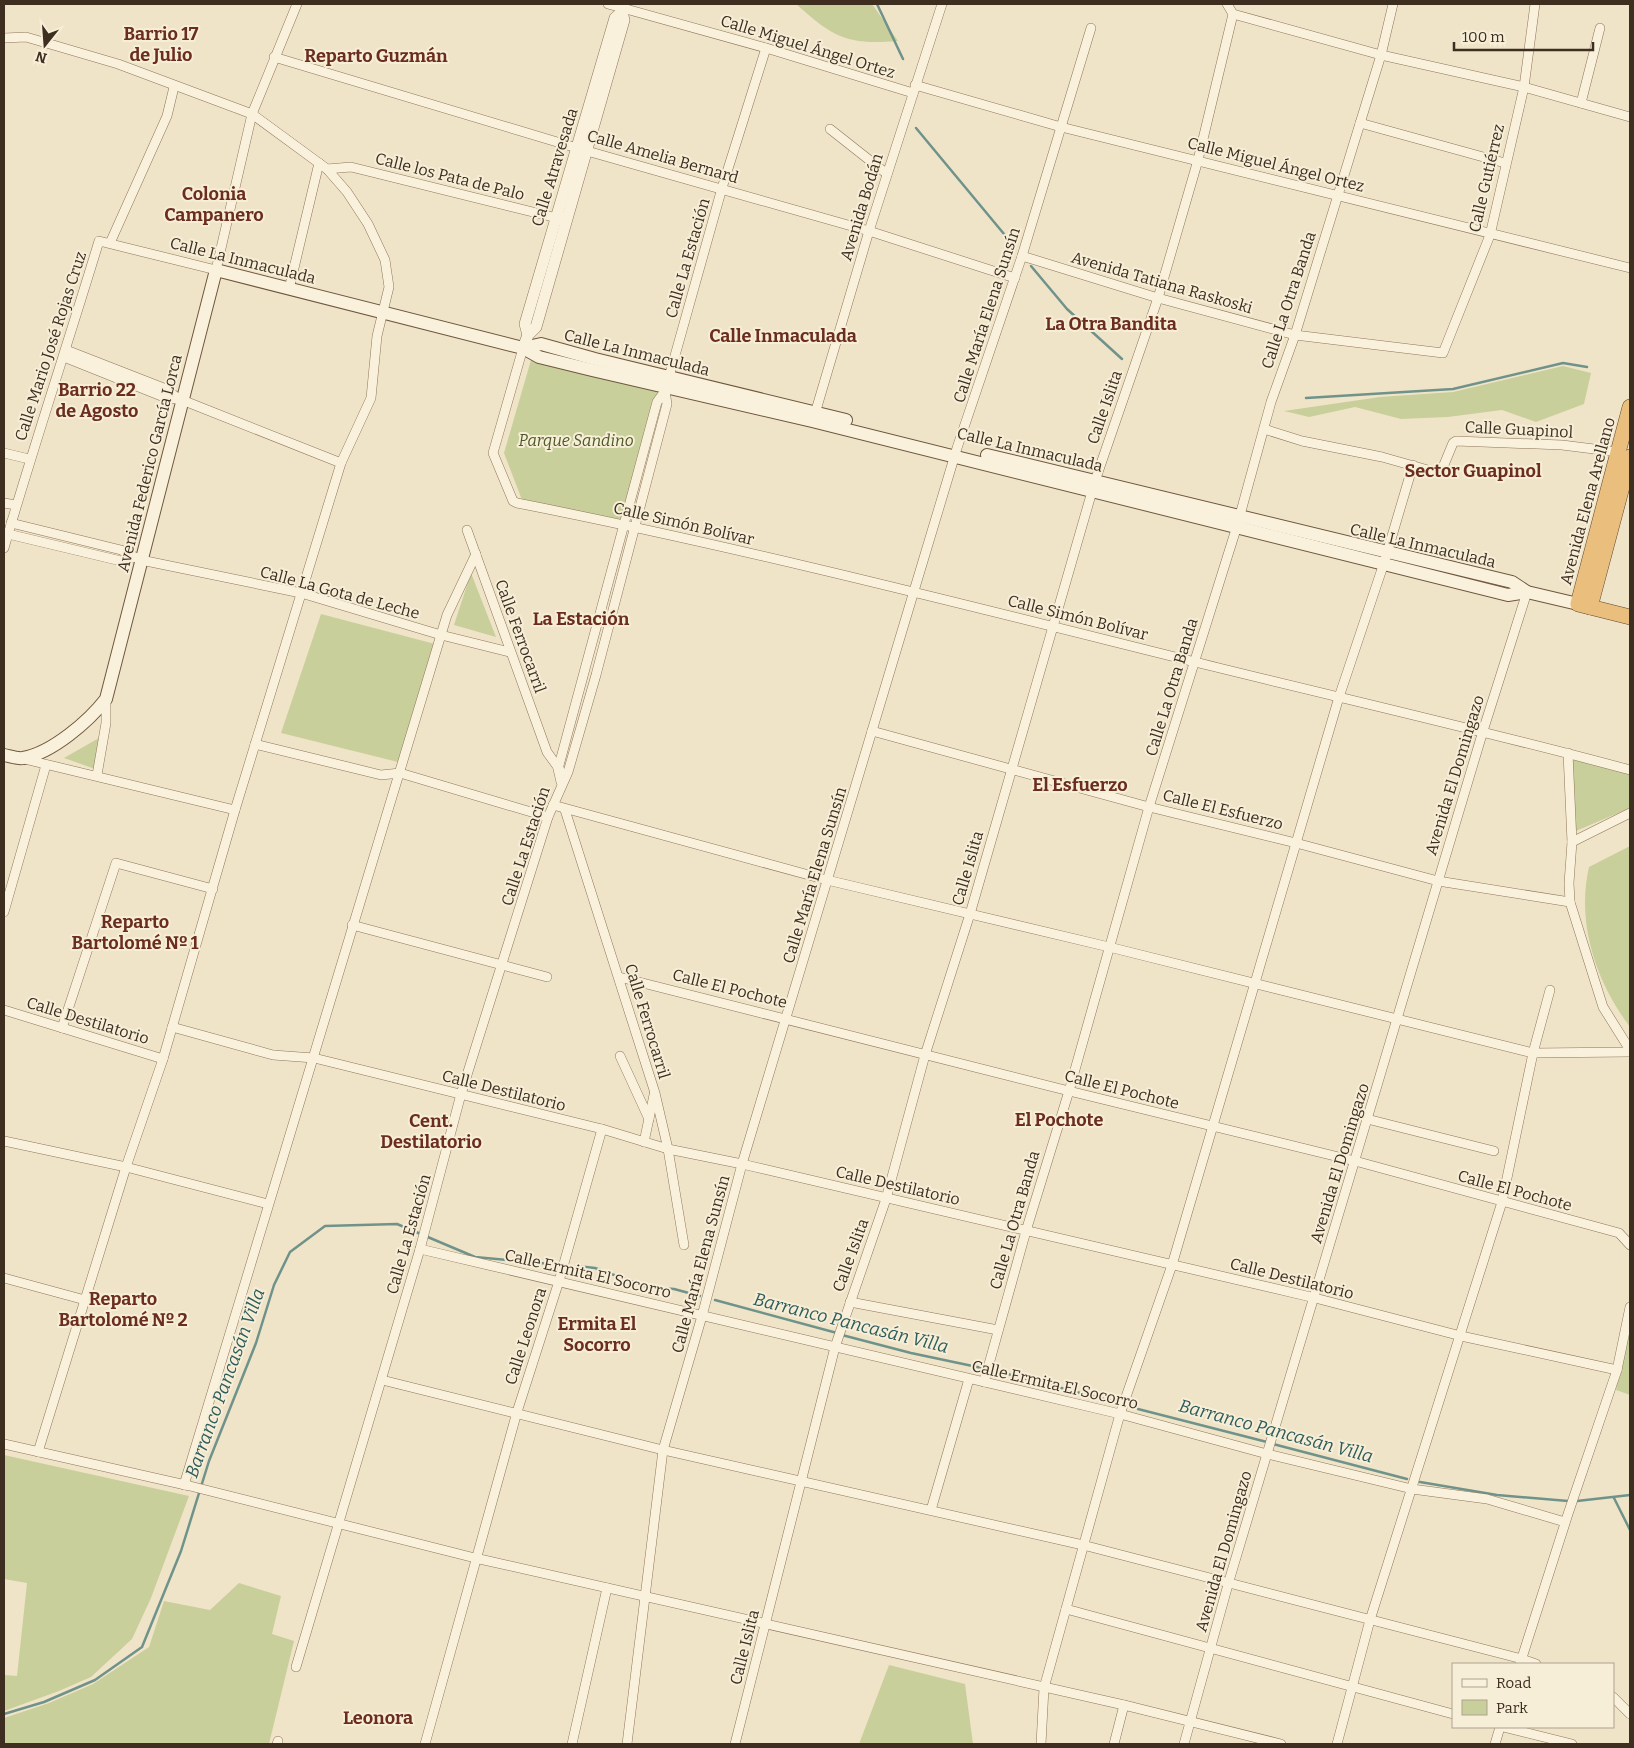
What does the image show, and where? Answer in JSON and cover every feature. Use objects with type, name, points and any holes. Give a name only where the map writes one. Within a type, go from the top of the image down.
[{"type":"highway","name":"Avenida Elena Arellano","points":[[1584,606],[1624,454],[1630,411]]},
{"type":"highway","points":[[1584,606],[1630,617]]},
{"type":"main road","name":"Calle La Inmaculada","points":[[216,270],[523,348],[539,356],[594,365],[667,385],[741,399],[814,416],[1386,558],[1508,595],[1527,592],[1584,606]]},
{"type":"main road","name":"Avenida Federico García Lorca","points":[[22,758],[66,737],[89,719],[106,699],[137,559],[216,270]]},
{"type":"main road","points":[[4,755],[22,758]]},
{"type":"street","name":"Avenida Federico García Lorca","points":[[216,270],[252,114],[297,4]]},
{"type":"street","name":"Calle Miguel Ángel Ortez","points":[[608,4],[914,89],[1061,127],[1338,195],[1490,235],[1630,268]]},
{"type":"street","name":"Avenida Bodán","points":[[814,416],[869,231],[942,4]]},
{"type":"street","points":[[1227,4],[1233,14],[1381,54],[1524,87],[1630,117]]},
{"type":"street","name":"Calle La Otra Banda","points":[[984,1382],[1026,1231],[1069,1092],[1149,807],[1238,521],[1271,402],[1295,335],[1381,54],[1393,4]]},
{"type":"street","name":"Calle Gutiérrez","points":[[1443,353],[1490,235],[1505,163],[1524,87],[1535,4]]},
{"type":"street","name":"Calle Atravesada","points":[[517,503],[513,501],[493,453],[528,335],[525,324],[543,279],[582,149],[602,78],[615,18],[623,8]]},
{"type":"street","name":"Calle Islita","points":[[735,1744],[840,1328],[886,1198],[925,1055],[970,914],[1010,769],[1093,485],[1158,298],[1198,160],[1233,14]]},
{"type":"street","name":"Calle María Elena Sunsín","points":[[627,1744],[663,1450],[702,1316],[742,1164],[827,880],[956,452],[1022,256],[1091,28]]},
{"type":"street","points":[[1581,103],[1600,28]]},
{"type":"street","points":[[4,38],[26,37],[118,64],[174,87],[252,114],[327,169],[348,192],[368,224],[385,260],[388,287],[377,336],[370,398],[341,463],[300,593],[163,1058],[126,1167],[38,1452]]},
{"type":"street","name":"Calle La Estación","points":[[296,1667],[337,1523],[382,1380],[427,1224],[461,1094],[503,966],[548,816],[562,782],[584,671],[622,524],[657,402],[667,385],[722,188],[766,48]]},
{"type":"street","name":"Calle Amelia Bernard","points":[[274,57],[582,149],[869,231],[1014,278]]},
{"type":"street","points":[[110,243],[166,116],[174,87]]},
{"type":"street","points":[[1360,123],[1505,163]]},
{"type":"street","points":[[830,129],[887,174]]},
{"type":"street","points":[[289,289],[319,163]]},
{"type":"street","name":"Calle los Pata de Palo","points":[[327,169],[352,167],[561,219]]},
{"type":"street","name":"Calle La Inmaculada","points":[[99,241],[216,270]]},
{"type":"street","name":"Calle Mario José Rojas Cruz","points":[[4,548],[99,241]]},
{"type":"street","name":"Avenida Tatiana Raskoski","points":[[1022,256],[1158,298],[1295,335],[1443,353]]},
{"type":"street","points":[[65,354],[164,397],[182,400],[341,463]]},
{"type":"street","name":"Calle La Estación","points":[[563,771],[596,675],[617,598],[667,404],[667,385]]},
{"type":"street","name":"Calle Guapinol","points":[[1264,429],[1302,441],[1441,472],[1453,443],[1456,442],[1562,445],[1624,454]]},
{"type":"street","points":[[4,453],[30,459]]},
{"type":"street","points":[[1041,1744],[1044,1688],[1120,1414],[1172,1265],[1339,697],[1386,558],[1413,465]]},
{"type":"street","points":[[4,503],[16,505]]},
{"type":"street","name":"Calle Simón Bolívar","points":[[517,503],[636,527],[914,591],[1195,662],[1483,731],[1630,770]]},
{"type":"street","name":"Calle La Gota de Leche","points":[[11,523],[121,550],[137,559],[300,593],[440,635],[509,652]]},
{"type":"street","name":"Calle Ferrocarril","points":[[467,530],[509,652],[547,752],[563,771]]},
{"type":"street","name":"Calle La Gota de Leche","points":[[8,534],[121,561],[137,559]]},
{"type":"street","points":[[187,1486],[268,1204],[314,1058],[352,925],[400,773],[440,635],[447,615],[476,554]]},
{"type":"street","name":"Avenida El Domingazo","points":[[1184,1744],[1229,1581],[1483,731],[1527,592]]},
{"type":"street","points":[[604,596],[617,598]]},
{"type":"street","points":[[584,671],[596,675]]},
{"type":"street","points":[[97,775],[106,723],[106,699]]},
{"type":"street","name":"Calle El Esfuerzo","points":[[872,731],[1149,807],[1296,843],[1438,881],[1570,902]]},
{"type":"street","points":[[255,744],[381,775],[400,773],[548,816]]},
{"type":"street","points":[[553,805],[565,810],[827,880],[1109,947],[1533,1053],[1630,1051],[1603,1006],[1570,902],[1572,842],[1568,753]]},
{"type":"street","points":[[22,758],[235,810]]},
{"type":"street","points":[[4,912],[46,765]]},
{"type":"street","name":"Calle Ferrocarril","points":[[565,810],[655,1093],[668,1149],[684,1245]]},
{"type":"street","points":[[1572,842],[1630,813]]},
{"type":"street","points":[[62,1028],[116,863],[213,889]]},
{"type":"street","points":[[352,925],[547,977]]},
{"type":"street","name":"Calle El Pochote","points":[[619,977],[787,1018],[1069,1092],[1355,1161],[1618,1233],[1630,1245]]},
{"type":"street","points":[[1337,1744],[1370,1620],[1502,1202],[1533,1053],[1550,990]]},
{"type":"street","name":"Calle Destilatorio","points":[[4,1010],[163,1058]]},
{"type":"street","name":"Calle Destilatorio","points":[[172,1027],[273,1055],[314,1058],[461,1094],[602,1129],[668,1149],[742,1164],[1314,1298],[1461,1336],[1617,1370]]},
{"type":"street","points":[[620,1056],[649,1119]]},
{"type":"street","points":[[644,1142],[655,1093]]},
{"type":"street","points":[[1368,1120],[1494,1151]]},
{"type":"street","name":"Calle Leonora","points":[[425,1744],[517,1412],[559,1281],[602,1129]]},
{"type":"street","points":[[4,1142],[126,1167],[268,1204]]},
{"type":"street","name":"Calle Ermita El Socorro","points":[[420,1247],[702,1316],[836,1343],[969,1379],[1120,1414],[1412,1489],[1487,1499],[1566,1522]]},
{"type":"street","points":[[4,1278],[85,1300]]},
{"type":"street","points":[[850,1302],[998,1330]]},
{"type":"street","points":[[382,1380],[517,1412],[663,1450],[1083,1544],[1229,1581],[1521,1661],[1617,1370],[1630,1308]]},
{"type":"street","points":[[931,1510],[969,1379]]},
{"type":"street","points":[[4,1444],[211,1491],[607,1588],[1124,1705],[1281,1744]]},
{"type":"street","points":[[572,1744],[607,1588]]},
{"type":"street","points":[[1066,1609],[1452,1714]]},
{"type":"street","points":[[1614,1698],[1630,1714]]},
{"type":"street","points":[[1114,1744],[1124,1705]]},
{"type":"street","points":[[1495,1744],[1502,1728]]},
{"type":"street","points":[[1506,1728],[1572,1744]]},
{"type":"green space","points":[[796,4],[872,4],[898,41],[866,42],[842,37],[821,25]]},
{"type":"green space","name":"Parque Sandino","points":[[531,360],[658,390],[623,520],[522,500],[504,453]]},
{"type":"green space","points":[[1563,366],[1591,373],[1584,404],[1536,422],[1502,410],[1448,417],[1401,419],[1355,407],[1309,417],[1284,411],[1380,397],[1453,392]]},
{"type":"green space","points":[[471,573],[496,637],[454,625]]},
{"type":"green space","points":[[321,614],[435,644],[402,763],[281,733]]},
{"type":"green space","points":[[99,738],[95,769],[64,758]]},
{"type":"green space","points":[[1569,755],[1630,770],[1630,808],[1576,831]]},
{"type":"green space","points":[[1630,846],[1630,1027],[1607,991],[1599,971],[1587,930],[1585,909],[1589,867]]},
{"type":"green space","points":[[1630,1314],[1630,1395],[1616,1390]]},
{"type":"green space","points":[[4,1455],[189,1496],[151,1598],[132,1639],[91,1677],[4,1711],[4,1675],[17,1676],[27,1583],[4,1579]]},
{"type":"green space","points":[[239,1583],[281,1596],[272,1634],[294,1641],[269,1744],[4,1744],[4,1718],[49,1703],[93,1684],[149,1647],[164,1601],[210,1610]]},
{"type":"green space","points":[[889,1665],[965,1684],[973,1744],[859,1744]]},
{"type":"waterway","points":[[877,4],[903,59]]},
{"type":"waterway","points":[[916,128],[1009,240]]},
{"type":"waterway","points":[[1031,266],[1067,309],[1122,359]]},
{"type":"waterway","points":[[1306,398],[1453,389],[1563,363],[1587,367]]},
{"type":"waterway","name":"Barranco Pancasán Villa","points":[[4,1714],[44,1702],[95,1680],[142,1647],[181,1551],[209,1461],[256,1343],[274,1285],[290,1252],[325,1226],[397,1224],[475,1257],[561,1265]]},
{"type":"waterway","name":"Barranco Pancasán Villa","points":[[577,1266],[595,1268],[647,1287],[674,1289],[700,1296]]},
{"type":"waterway","name":"Barranco Pancasán Villa","points":[[715,1300],[837,1333]]},
{"type":"waterway","name":"Barranco Pancasán Villa","points":[[842,1335],[911,1353],[982,1368]]},
{"type":"waterway","name":"Barranco Pancasán Villa","points":[[996,1371],[1115,1402]]},
{"type":"waterway","name":"Barranco Pancasán Villa","points":[[1138,1409],[1267,1442]]},
{"type":"waterway","name":"Barranco Pancasán Villa","points":[[1273,1444],[1407,1479]]},
{"type":"waterway","name":"Barranco Pancasán Villa","points":[[1420,1482],[1497,1495],[1568,1501]]},
{"type":"waterway","name":"Barranco Pancasán Villa","points":[[1577,1501],[1630,1495]]},
{"type":"waterway","points":[[1614,1498],[1630,1530]]},
{"type":"district","name":"Barrio 17 de Julio","points":[[161,44]]},
{"type":"district","name":"Reparto Guzmán","points":[[376,56]]},
{"type":"district","name":"Colonia Campanero","points":[[214,204]]},
{"type":"district","name":"La Otra Bandita","points":[[1111,324]]},
{"type":"district","name":"Calle Inmaculada","points":[[783,336]]},
{"type":"district","name":"Barrio 22 de Agosto","points":[[97,400]]},
{"type":"district","name":"Sector Guapinol","points":[[1473,471]]},
{"type":"district","name":"La Estación","points":[[581,619]]},
{"type":"district","name":"El Esfuerzo","points":[[1080,785]]},
{"type":"district","name":"Reparto Bartolomé Nº 1","points":[[135,932]]},
{"type":"district","name":"El Pochote","points":[[1059,1120]]},
{"type":"district","name":"Cent. Destilatorio","points":[[431,1131]]},
{"type":"district","name":"Reparto Bartolomé Nº 2","points":[[123,1309]]},
{"type":"district","name":"Ermita El Socorro","points":[[597,1334]]},
{"type":"district","name":"Leonora","points":[[378,1718]]}]
